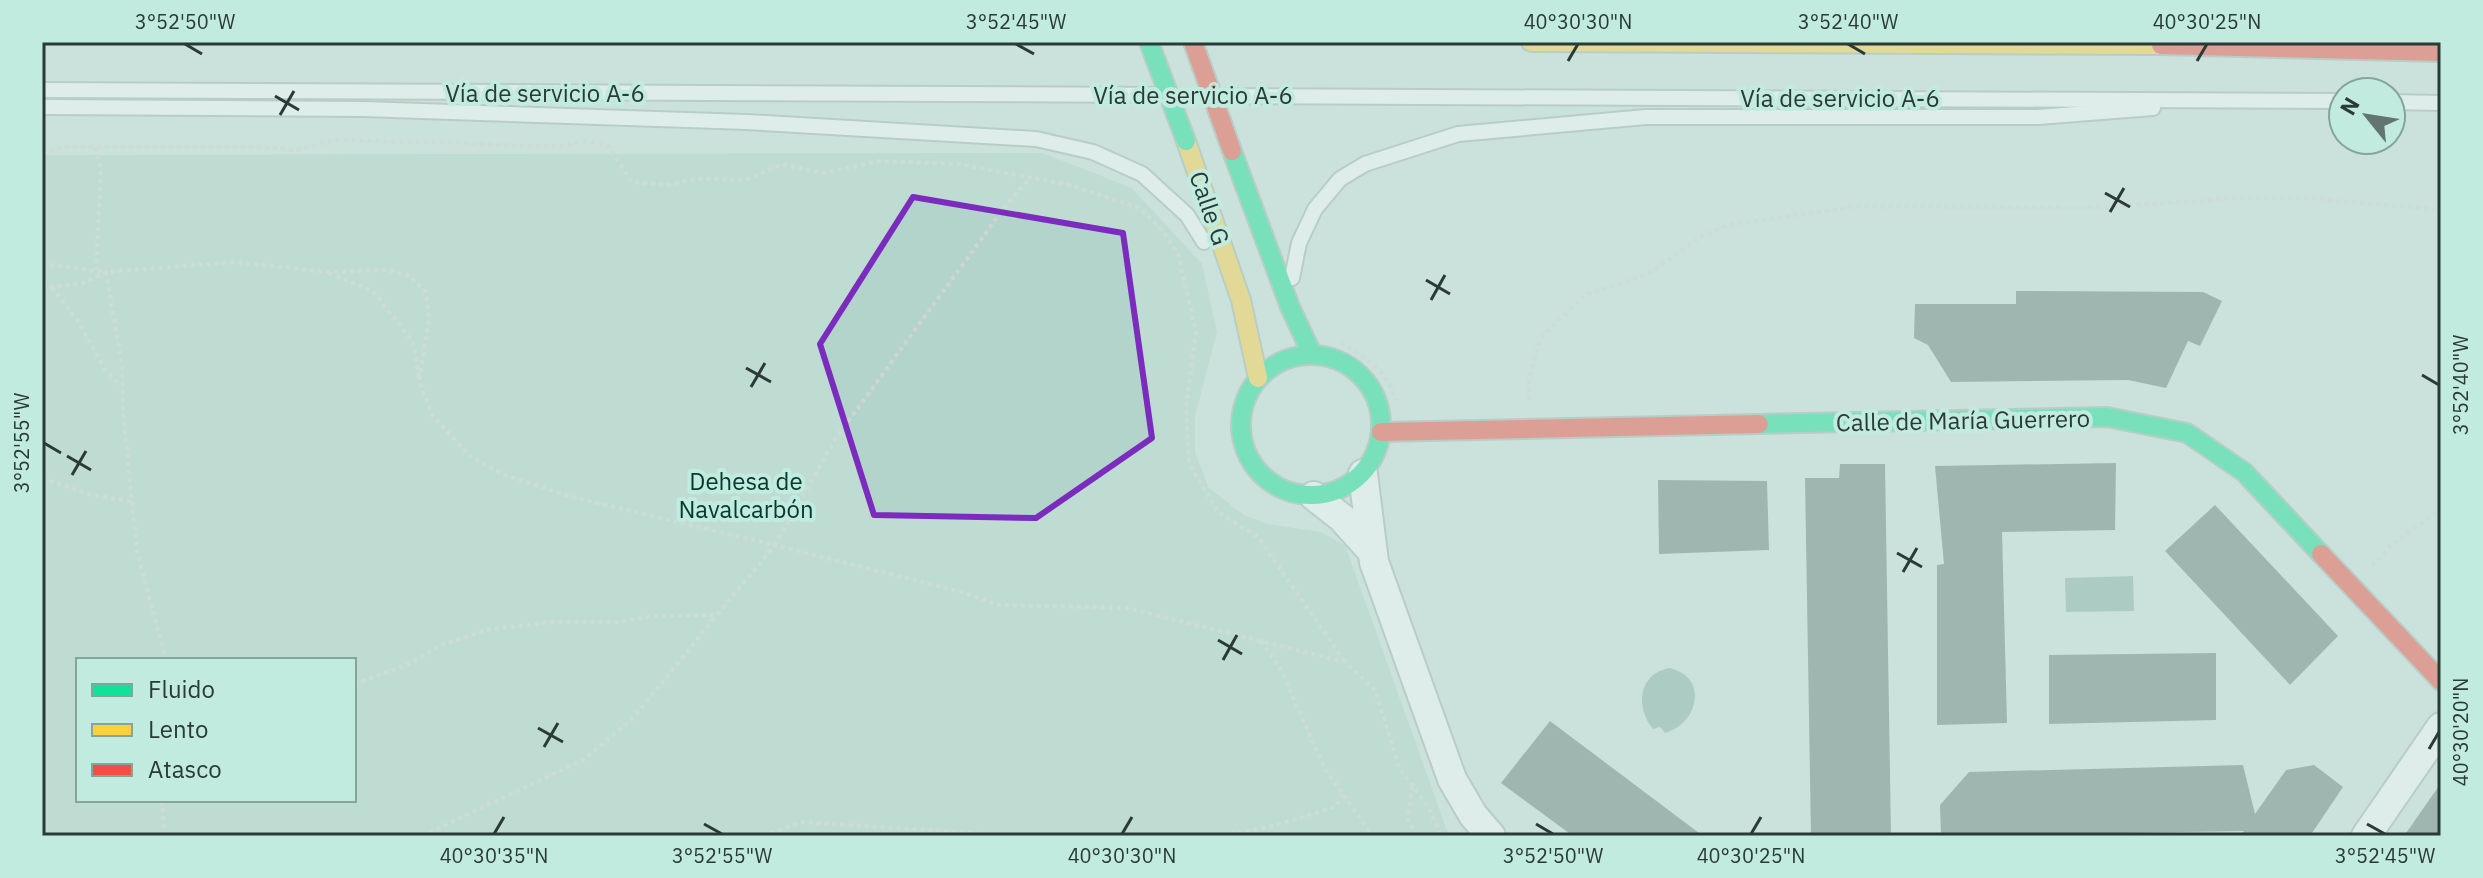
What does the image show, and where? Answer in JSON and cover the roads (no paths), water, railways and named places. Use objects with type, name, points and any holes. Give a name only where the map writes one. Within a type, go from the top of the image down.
[{"type":"main road","name":"Calle G","points":[[1149,42],[1241,300],[1258,378]]},
{"type":"main road","name":"Calle G","points":[[1193,42],[1290,307],[1312,354]]},
{"type":"main road","points":[[1531,42],[2267,45],[2441,52]]},
{"type":"main road","points":[[2267,45],[2296,42]]},
{"type":"main road","points":[[1312,354],[1338,360],[1366,380],[1375,396],[1381,432],[1377,449],[1363,474],[1333,492],[1314,496],[1294,494],[1277,487],[1250,460],[1242,440],[1241,418],[1247,397],[1258,378],[1283,360],[1312,354]]},
{"type":"main road","name":"Calle de María Guerrero","points":[[1381,432],[2107,417],[2187,433],[2244,472],[2441,681]]},
{"type":"street","points":[[1363,474],[1370,549],[1452,779],[1473,815],[1491,836]]},
{"type":"street","points":[[1314,496],[1342,518],[1370,549]]},
{"type":"street","points":[[2366,836],[2441,727]]},
{"type":"lane","name":"Vía de servicio A-6","points":[[42,90],[1179,95]]},
{"type":"lane","name":"Vía de servicio A-6","points":[[1195,95],[2327,101]]},
{"type":"lane","points":[[1290,307],[1299,243],[1315,209],[1340,179],[1365,164],[1458,134],[1646,117],[2038,117],[2258,100]]},
{"type":"lane","points":[[2407,102],[2441,103]]},
{"type":"lane","points":[[42,107],[378,109],[747,122],[1036,139],[1093,152],[1142,174],[1187,215],[1241,300]]},
{"type":"park label","name":"Dehesa de Navalcarbón","points":[[746,495]]}]
